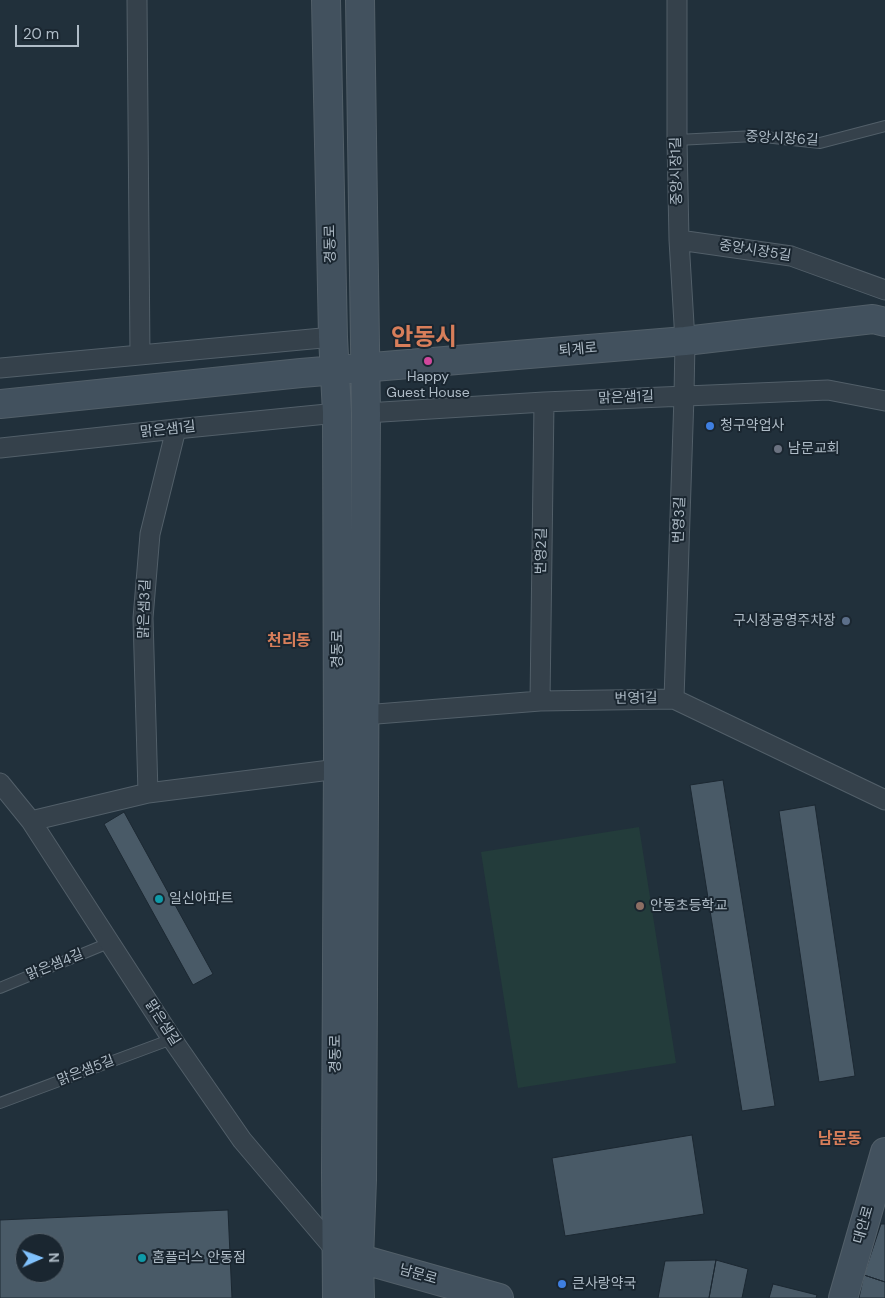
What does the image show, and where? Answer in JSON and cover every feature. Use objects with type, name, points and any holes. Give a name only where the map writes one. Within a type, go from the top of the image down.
[{"type":"street","points":[[137,0],[140,355]]},
{"type":"street","name":"경동로","points":[[326,0],[333,337],[337,413],[336,1152],[348,1256],[360,1298]]},
{"type":"street","name":"경동로","points":[[337,1298],[348,1256],[362,1180],[366,413],[360,0]]},
{"type":"street","name":"중앙시장1길","points":[[677,0],[679,240],[685,341]]},
{"type":"street","name":"중앙시장5길","points":[[679,240],[791,256],[885,290]]},
{"type":"street","name":"퇴계로","points":[[0,404],[336,370],[685,341],[873,318],[885,322]]},
{"type":"street","points":[[0,368],[333,337]]},
{"type":"street","name":"번영3길","points":[[674,699],[685,341]]},
{"type":"street","name":"맑은샘1길","points":[[366,413],[544,402],[828,390],[885,401]]},
{"type":"street","name":"번영2길","points":[[540,701],[544,402]]},
{"type":"street","name":"맑은샘1길","points":[[0,448],[337,413]]},
{"type":"street","name":"맑은샘3길","points":[[148,793],[143,618],[150,534],[176,429]]},
{"type":"street","name":"번영1길","points":[[364,714],[540,701],[674,699],[885,800]]},
{"type":"street","points":[[31,821],[148,793],[338,769]]},
{"type":"street","name":"맑은샘길","points":[[0,783],[31,821],[172,1039],[242,1140],[348,1256]]},
{"type":"street","name":"대안로","points":[[843,1298],[884,1161]]},
{"type":"street","name":"남문로","points":[[348,1256],[499,1298]]},
{"type":"lane","name":"중앙시장6길","points":[[677,140],[756,136],[820,143],[885,126]]},
{"type":"lane","name":"맑은샘4길","points":[[0,988],[111,942]]},
{"type":"lane","name":"맑은샘5길","points":[[0,1104],[172,1039]]},
{"type":"green space","points":[[639,827],[676,1063],[518,1088],[481,852]]},
{"type":"building","points":[[723,780],[775,1106],[742,1111],[690,785]]},
{"type":"building","points":[[815,805],[855,1076],[819,1082],[779,811]]},
{"type":"building","name":"일신아파트","points":[[124,812],[213,974],[193,985],[104,824]]},
{"type":"building","points":[[692,1135],[704,1214],[565,1236],[552,1158]]},
{"type":"building","name":"홈플러스 안동점","points":[[228,1210],[232,1298],[0,1298],[0,1220]]},
{"type":"building","points":[[881,1224],[885,1224],[885,1282],[864,1275]]},
{"type":"building","points":[[716,1260],[709,1298],[658,1298],[665,1261]]},
{"type":"building","points":[[716,1260],[748,1269],[742,1298],[709,1298]]},
{"type":"building","points":[[864,1275],[885,1282],[885,1298],[859,1298]]},
{"type":"building","points":[[773,1284],[817,1295],[816,1298],[769,1298]]},
{"type":"place","name":"Happy Guest House","points":[[428,361]]},
{"type":"place","name":"청구약업사","points":[[710,426]]},
{"type":"place","name":"남문교회","points":[[778,449]]},
{"type":"place","name":"구시장공영주차장","points":[[846,621]]},
{"type":"place","name":"일신아파트","points":[[159,899]]},
{"type":"place","name":"안동초등학교","points":[[640,906]]},
{"type":"place","name":"홈플러스 안동점","points":[[142,1258]]},
{"type":"place","name":"큰사랑약국","points":[[562,1284]]},
{"type":"district","name":"안동시","points":[[424,339]]},
{"type":"district","name":"천리동","points":[[289,642]]},
{"type":"district","name":"남문동","points":[[840,1140]]}]
